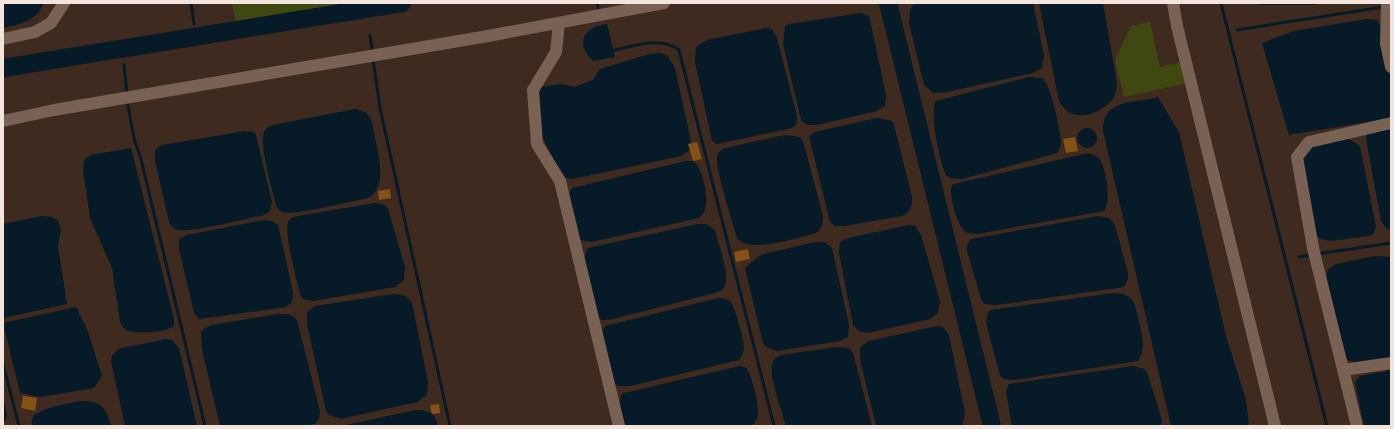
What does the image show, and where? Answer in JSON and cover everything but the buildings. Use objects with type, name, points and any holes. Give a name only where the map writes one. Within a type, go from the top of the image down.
[{"type":"lane","points":[[3,39],[35,32],[51,24],[64,3]]},
{"type":"lane","points":[[3,121],[54,110],[559,23],[664,3]]},
{"type":"lane","points":[[1173,3],[1177,26],[1275,426]]},
{"type":"lane","points":[[1387,3],[1386,44],[1391,67]]},
{"type":"lane","points":[[559,23],[556,52],[532,90],[537,144],[560,181],[619,426]]},
{"type":"lane","points":[[1357,426],[1313,248],[1297,157],[1308,142],[1391,123]]},
{"type":"lane","points":[[1343,370],[1391,363]]},
{"type":"green space","points":[[232,3],[366,3],[236,22]]},
{"type":"green space","points":[[1150,22],[1160,67],[1182,62],[1187,83],[1124,97],[1115,60],[1131,26]]},
{"type":"water","points":[[3,3],[43,3],[38,14],[33,18],[28,21],[3,28]]},
{"type":"water","points":[[919,3],[1033,3],[1044,55],[1042,68],[1033,73],[947,92],[933,93],[924,85],[909,23],[910,9],[913,5]]},
{"type":"water","points":[[1039,3],[1103,3],[1117,83],[1116,92],[1113,99],[1098,111],[1091,114],[1077,115],[1070,113],[1059,101]]},
{"type":"water","points":[[1258,3],[1327,3],[1313,5],[1258,5]]},
{"type":"water","points":[[861,13],[869,16],[886,95],[885,106],[877,111],[817,125],[807,125],[801,120],[783,44],[785,26],[789,24]]},
{"type":"water","points":[[1367,19],[1377,20],[1381,27],[1391,78],[1391,118],[1289,135],[1262,43],[1294,31]]},
{"type":"water","points":[[607,24],[615,57],[593,61],[584,48],[584,36],[592,28]]},
{"type":"water","points":[[766,28],[772,29],[777,38],[797,116],[797,124],[792,128],[717,144],[712,141],[695,62],[696,47],[707,40]]},
{"type":"water","points":[[660,53],[668,56],[675,68],[691,141],[690,150],[681,156],[571,179],[563,177],[540,133],[537,101],[541,87],[561,84],[574,87],[593,80],[600,69],[649,54]]},
{"type":"water","points":[[1029,77],[1042,78],[1049,89],[1057,118],[1061,141],[1057,153],[962,179],[950,178],[946,175],[938,149],[934,115],[936,101]]},
{"type":"water","points":[[1158,97],[1179,132],[1226,336],[1246,400],[1249,426],[1171,426],[1103,131],[1104,120],[1108,112],[1115,107],[1122,104]]},
{"type":"water","points":[[355,109],[366,113],[372,123],[380,164],[379,184],[375,192],[368,198],[311,210],[290,213],[280,210],[276,206],[263,147],[265,130],[273,125]]},
{"type":"water","points":[[877,118],[892,121],[894,125],[912,197],[912,203],[907,213],[902,216],[844,226],[835,226],[830,222],[809,136],[815,132]]},
{"type":"water","points":[[1391,127],[1391,230],[1386,228],[1381,221],[1366,139],[1367,134]]},
{"type":"water","points":[[1087,128],[1094,131],[1097,138],[1094,145],[1087,148],[1080,145],[1077,138],[1080,131]]},
{"type":"water","points":[[245,131],[254,132],[256,135],[272,202],[270,211],[264,215],[206,227],[184,230],[173,228],[169,222],[155,160],[155,150],[162,145]]},
{"type":"water","points":[[785,135],[799,137],[803,141],[823,216],[823,222],[818,231],[813,234],[773,244],[751,245],[743,243],[737,238],[728,209],[721,184],[717,155],[725,148]]},
{"type":"water","points":[[1347,138],[1360,146],[1376,227],[1373,234],[1369,236],[1331,241],[1320,239],[1317,236],[1300,160],[1303,149]]},
{"type":"water","points":[[131,148],[174,319],[174,326],[158,331],[130,331],[123,327],[120,322],[112,268],[90,218],[83,170],[84,160],[91,155]]},
{"type":"water","points":[[1088,153],[1099,158],[1104,169],[1108,201],[1104,211],[978,234],[967,233],[960,225],[952,198],[951,186],[954,184]]},
{"type":"water","points":[[686,161],[693,161],[697,165],[703,180],[706,206],[699,218],[592,242],[580,240],[568,196],[572,188]]},
{"type":"water","points":[[375,203],[384,205],[388,209],[405,267],[404,280],[395,287],[313,301],[303,299],[300,294],[289,246],[287,228],[288,222],[292,218],[298,216]]},
{"type":"water","points":[[42,216],[52,217],[58,221],[61,229],[58,246],[67,304],[3,318],[3,224]]},
{"type":"water","points":[[1098,216],[1109,218],[1115,225],[1128,273],[1128,279],[1124,287],[996,305],[985,304],[982,302],[967,251],[967,245],[971,239]]},
{"type":"water","points":[[264,220],[271,221],[278,225],[293,292],[292,302],[286,307],[199,319],[194,313],[179,249],[179,239],[187,235]]},
{"type":"water","points":[[698,224],[706,224],[715,230],[726,275],[725,286],[719,292],[609,320],[597,318],[584,261],[587,249]]},
{"type":"water","points":[[909,225],[915,226],[921,235],[940,301],[938,313],[930,319],[868,333],[858,331],[853,325],[839,253],[840,242],[848,238]]},
{"type":"water","points":[[815,242],[824,242],[832,248],[849,325],[848,337],[840,341],[777,351],[766,347],[763,343],[745,268],[759,256]]},
{"type":"water","points":[[1375,256],[1391,257],[1391,359],[1368,362],[1351,361],[1346,359],[1337,328],[1328,289],[1327,272],[1336,264]]},
{"type":"water","points":[[1114,293],[1127,296],[1135,305],[1143,341],[1143,349],[1138,361],[1015,380],[1004,379],[1000,376],[986,323],[988,312],[991,310]]},
{"type":"water","points":[[394,294],[406,296],[412,303],[428,382],[427,395],[417,402],[342,419],[329,415],[326,411],[307,324],[307,312],[315,306]]},
{"type":"water","points":[[718,298],[730,301],[736,315],[744,346],[743,354],[739,360],[630,386],[619,386],[615,384],[603,337],[602,331],[605,326]]},
{"type":"water","points":[[76,307],[87,329],[102,376],[94,388],[40,397],[20,393],[3,323]]},
{"type":"water","points":[[278,314],[290,315],[297,320],[320,411],[319,419],[315,424],[303,426],[220,426],[202,350],[201,332],[205,328],[212,325]]},
{"type":"water","points":[[937,326],[943,327],[949,335],[965,413],[962,426],[876,426],[860,359],[860,347],[869,341]]},
{"type":"water","points":[[166,339],[172,340],[179,348],[197,426],[125,426],[111,361],[112,356],[118,349]]},
{"type":"water","points":[[837,347],[849,348],[853,353],[872,426],[786,426],[772,377],[772,363],[781,355]]},
{"type":"water","points":[[740,366],[745,367],[748,370],[756,397],[758,415],[752,426],[624,426],[620,405],[621,395],[624,393]]},
{"type":"water","points":[[1133,366],[1144,369],[1147,372],[1162,420],[1161,426],[1012,426],[1006,391],[1009,384]]},
{"type":"water","points":[[1391,370],[1391,426],[1364,426],[1355,383],[1360,376]]},
{"type":"water","points":[[3,395],[7,415],[3,425]]},
{"type":"water","points":[[81,401],[93,402],[102,406],[107,414],[111,426],[31,426],[33,416],[44,410]]},
{"type":"water","points":[[416,410],[431,413],[438,426],[341,426]]},
{"type":"waterway","points":[[191,3],[194,24]]},
{"type":"waterway","points":[[3,68],[402,3]]},
{"type":"waterway","points":[[597,3],[599,13]]},
{"type":"waterway","points":[[888,3],[992,426]]},
{"type":"waterway","points":[[1221,3],[1327,426]]},
{"type":"waterway","points":[[1237,30],[1383,7]]},
{"type":"waterway","points":[[370,35],[373,53]]},
{"type":"waterway","points":[[610,51],[646,43],[663,43],[679,50],[774,426]]},
{"type":"waterway","points":[[373,59],[380,108],[450,426]]},
{"type":"waterway","points":[[124,65],[127,95]]},
{"type":"waterway","points":[[127,101],[135,142],[140,155],[205,426]]},
{"type":"waterway","points":[[1317,254],[1391,243]]},
{"type":"waterway","points":[[1299,257],[1311,255]]},
{"type":"waterway","points":[[3,364],[19,426]]}]
